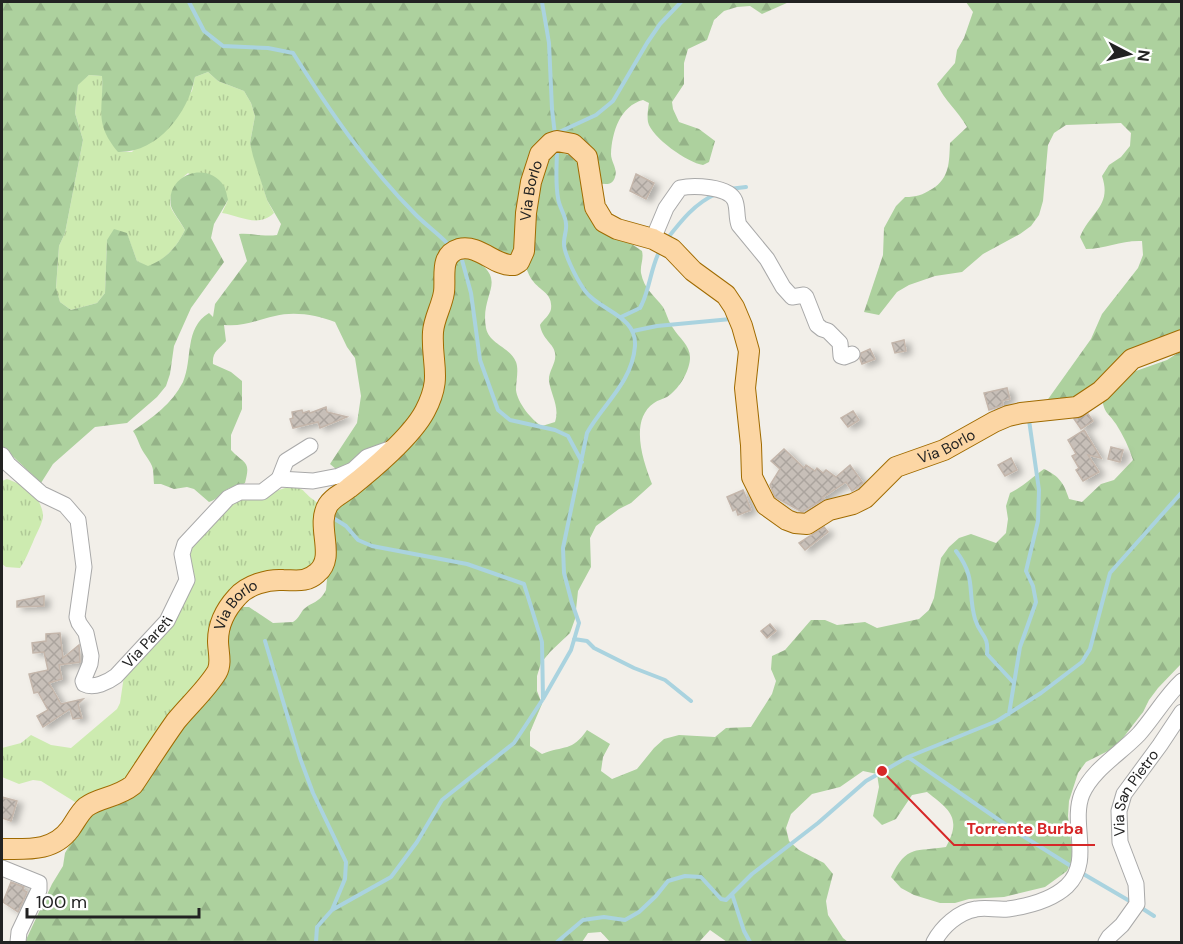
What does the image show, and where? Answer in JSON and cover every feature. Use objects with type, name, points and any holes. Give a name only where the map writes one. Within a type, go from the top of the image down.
[{"type":"main road","name":"Via Borlo","points":[[2,849],[51,846],[65,836],[87,807],[125,792],[133,785],[176,721],[219,669],[220,626],[237,597],[251,587],[273,580],[310,578],[322,568],[327,555],[323,526],[326,509],[331,500],[348,489],[413,430],[434,390],[436,369],[433,330],[444,292],[444,268],[447,260],[457,250],[465,249],[479,251],[504,264],[514,265],[519,262],[524,251],[526,213],[536,163],[545,147],[557,141],[579,147],[587,157],[593,201],[604,222],[617,229],[653,239],[672,249],[693,271],[726,295],[738,316],[749,351],[745,388],[752,477],[765,505],[779,516],[795,523],[807,524],[829,510],[860,501],[896,467],[944,450],[993,422],[1021,413],[1077,407],[1101,391],[1132,359],[1182,340]]},
{"type":"street","points":[[653,239],[666,208],[681,188],[705,186],[731,196],[735,201],[737,220],[767,259],[783,287],[792,297],[804,295],[807,297],[817,325],[840,342],[841,356],[852,354]]},
{"type":"street","points":[[310,446],[286,462],[279,479],[313,481],[339,476],[353,470],[367,457],[394,447]]},
{"type":"street","name":"Via Pareti","points":[[2,455],[8,464],[42,494],[65,505],[78,520],[84,567],[77,617],[86,633],[91,656],[83,681],[90,687],[109,681],[116,676],[167,621],[187,580],[183,554],[185,544],[228,498],[240,492],[262,492],[279,479]]},
{"type":"street","points":[[934,942],[947,925],[967,912],[976,909],[1008,909],[1042,901],[1069,884],[1078,868],[1081,855],[1077,825],[1079,806],[1090,778],[1140,733],[1172,690],[1182,681]]},
{"type":"street","name":"Via San Pietro","points":[[1106,942],[1137,904],[1136,885],[1120,842],[1119,811],[1124,794],[1182,712]]},
{"type":"street","points":[[2,868],[39,883],[39,890],[18,932],[18,942]]},
{"type":"green space","points":[[2,2],[789,2],[762,14],[750,6],[724,11],[714,20],[707,40],[688,49],[684,63],[684,84],[672,102],[673,109],[679,122],[699,129],[715,141],[709,162],[703,165],[688,160],[663,142],[651,128],[648,120],[649,103],[643,100],[628,108],[619,121],[613,137],[611,154],[616,174],[611,183],[599,183],[556,135],[519,251],[512,257],[500,254],[482,242],[455,243],[441,254],[434,266],[436,280],[426,397],[402,430],[384,443],[363,452],[346,467],[336,469],[330,464],[357,423],[361,396],[355,358],[335,322],[321,317],[290,314],[244,324],[224,325],[226,341],[215,353],[213,364],[231,372],[242,381],[242,409],[231,435],[231,450],[246,464],[247,470],[245,483],[228,489],[209,502],[194,489],[187,487],[174,489],[154,484],[150,461],[133,431],[155,415],[179,390],[186,373],[190,344],[196,327],[209,313],[213,317],[215,304],[247,261],[239,234],[277,235],[281,224],[267,200],[253,156],[250,143],[255,116],[251,103],[244,91],[218,81],[208,72],[195,77],[186,104],[169,128],[158,138],[133,151],[118,152],[102,123],[102,76],[89,75],[78,85],[75,113],[83,140],[65,233],[59,246],[56,288],[60,302],[71,310],[97,303],[105,293],[107,240],[114,229],[127,233],[137,261],[148,266],[170,252],[185,230],[171,206],[171,195],[174,186],[189,174],[199,172],[208,174],[217,178],[225,188],[228,200],[214,224],[211,238],[224,262],[191,308],[174,346],[166,386],[157,397],[127,423],[95,427],[53,464],[41,483],[2,446]]},
{"type":"green space","points":[[966,2],[1181,2],[1181,334],[1081,398],[1046,402],[1091,339],[1102,314],[1138,268],[1143,255],[1142,241],[1086,249],[1080,237],[1102,202],[1104,186],[1102,176],[1109,165],[1121,157],[1130,146],[1131,133],[1121,123],[1066,125],[1054,133],[1048,145],[1043,201],[1039,215],[1031,226],[983,254],[962,272],[935,276],[897,292],[879,315],[864,312],[883,255],[884,228],[896,206],[905,197],[925,193],[938,185],[947,169],[950,143],[967,127],[937,84],[955,63],[957,50],[964,38],[973,12]]},
{"type":"green space","points":[[208,72],[218,81],[244,91],[251,103],[255,116],[250,143],[267,200],[274,213],[262,220],[249,220],[222,213],[228,200],[188,173],[180,180],[170,199],[172,210],[185,230],[175,247],[166,256],[148,267],[137,261],[127,234],[107,240],[105,293],[97,303],[71,310],[60,302],[56,289],[59,246],[65,233],[83,140],[75,113],[78,84],[89,75],[102,76],[103,116],[108,134],[119,152],[132,152],[192,91],[195,77]]},
{"type":"green space","points":[[556,151],[569,155],[580,164],[585,212],[606,230],[642,251],[641,273],[644,283],[663,307],[671,325],[687,346],[690,354],[688,370],[679,386],[667,397],[646,410],[642,420],[640,441],[652,484],[631,503],[596,526],[590,538],[591,567],[578,591],[575,619],[570,633],[541,663],[537,676],[537,691],[542,704],[530,732],[530,746],[542,754],[567,747],[577,742],[587,730],[610,744],[603,757],[601,771],[612,779],[637,769],[664,739],[679,735],[715,737],[726,728],[751,727],[772,694],[776,681],[771,669],[772,656],[785,650],[811,620],[825,620],[837,625],[865,622],[877,628],[919,619],[929,610],[934,598],[941,558],[949,547],[959,538],[971,534],[996,543],[1006,533],[1008,519],[1006,506],[1010,493],[1044,469],[1054,474],[1060,481],[1069,499],[1082,502],[1101,484],[1114,480],[1133,460],[1121,432],[1106,411],[1102,399],[1133,372],[1167,360],[1181,351],[1181,664],[1158,688],[1116,747],[1086,762],[1078,773],[1069,801],[1068,816],[1073,858],[1067,871],[1045,887],[1004,897],[940,903],[914,895],[901,888],[891,877],[902,859],[908,854],[946,847],[953,829],[951,815],[927,792],[912,795],[896,819],[882,825],[873,816],[879,787],[877,774],[863,771],[840,787],[812,794],[791,814],[786,828],[789,841],[799,850],[824,863],[833,874],[826,901],[828,915],[848,942],[727,942],[710,930],[699,942],[610,942],[601,932],[588,933],[582,942],[25,942],[63,866],[65,853],[82,824],[98,811],[124,802],[134,792],[158,757],[222,682],[225,634],[237,611],[242,607],[249,607],[273,623],[293,622],[303,610],[323,595],[326,590],[333,514],[344,497],[417,434],[447,315],[453,264],[465,254],[480,263],[488,271],[491,279],[485,315],[486,328],[491,338],[516,362],[516,390],[519,400],[538,424],[542,426],[555,422],[556,406],[549,381],[555,353],[540,325],[549,313],[551,304],[548,296],[532,280],[526,268],[529,261],[530,219],[549,154]]},
{"type":"green space","points":[[7,479],[31,492],[42,508],[42,521],[20,568],[6,567],[2,564],[2,481]]},
{"type":"green space","points":[[288,487],[302,490],[319,505],[315,517],[315,528],[320,552],[310,570],[246,584],[212,666],[139,767],[113,789],[75,802],[41,781],[33,780],[19,784],[2,777],[2,748],[21,743],[31,735],[51,745],[71,748],[117,709],[124,676],[161,637],[190,549],[227,506],[238,499],[255,498]]},
{"type":"building","points":[[636,174],[654,183],[646,199],[630,191]]},
{"type":"building","points":[[904,340],[906,351],[895,353],[892,343]]},
{"type":"building","points":[[870,349],[875,359],[862,364],[861,353]]},
{"type":"building","points":[[1007,388],[1010,399],[1002,401],[1003,405],[989,410],[984,393]]},
{"type":"building","points":[[326,407],[327,412],[347,417],[320,428],[318,422],[293,428],[290,419],[293,418],[292,412],[302,410],[303,413],[309,411],[310,413]]},
{"type":"building","points":[[853,411],[859,420],[848,427],[841,418]]},
{"type":"building","points":[[1088,414],[1093,421],[1081,429],[1074,419]]},
{"type":"building","points":[[1084,430],[1101,458],[1088,455],[1099,472],[1083,481],[1076,470],[1079,468],[1072,456],[1076,454],[1068,440]]},
{"type":"building","points":[[1111,447],[1123,450],[1120,462],[1108,459]]},
{"type":"building","points":[[784,449],[804,468],[806,465],[815,471],[817,468],[823,473],[826,470],[836,477],[850,465],[863,483],[852,491],[846,482],[802,512],[775,497],[770,485],[780,469],[771,461]]},
{"type":"building","points":[[1011,458],[1017,470],[1005,476],[998,465]]},
{"type":"building","points":[[743,490],[751,510],[738,515],[736,509],[733,511],[727,497]]},
{"type":"building","points":[[824,527],[828,532],[805,550],[799,543]]},
{"type":"building","points":[[44,596],[44,606],[17,607],[17,601]]},
{"type":"building","points":[[770,624],[776,631],[767,638],[761,631]]},
{"type":"building","points":[[60,633],[63,658],[79,645],[80,662],[59,665],[62,679],[49,683],[61,704],[83,699],[78,704],[82,718],[73,719],[70,709],[43,727],[37,716],[48,710],[38,692],[34,693],[29,674],[48,670],[44,652],[33,653],[32,643],[46,641],[46,634]]},
{"type":"building","points":[[2,797],[17,801],[11,821],[2,818]]},
{"type":"building","points":[[11,882],[24,887],[23,890],[27,892],[18,912],[3,902]]},
{"type":"waterway","points":[[189,2],[204,31],[223,46],[268,48],[293,53],[365,158],[398,197],[450,246]]},
{"type":"waterway","points":[[542,2],[549,43],[555,135]]},
{"type":"waterway","points":[[557,133],[596,115],[613,101],[660,24],[681,2]]},
{"type":"waterway","points":[[316,942],[317,927],[332,910],[391,877],[417,842],[442,800],[514,743],[571,650],[579,623],[564,573],[563,548],[587,433],[623,382],[633,359],[635,346],[634,335],[630,327],[589,296],[580,284],[568,259],[564,247],[566,221],[557,192],[557,148]]},
{"type":"waterway","points":[[729,189],[746,187]]},
{"type":"waterway","points":[[667,239],[695,207],[716,194]]},
{"type":"waterway","points":[[621,317],[640,308],[660,250]]},
{"type":"waterway","points":[[459,257],[462,260],[471,293],[480,360],[498,410],[510,420],[555,430],[568,436],[582,462]]},
{"type":"waterway","points":[[633,331],[657,326],[731,319]]},
{"type":"waterway","points":[[1009,714],[1020,647],[1036,602],[1033,586],[1026,571],[1038,521],[1039,490],[1029,420]]},
{"type":"waterway","points":[[557,942],[583,920],[604,917],[625,920],[639,912],[668,881],[685,876],[701,877],[721,899],[726,900],[752,874],[818,823],[866,781],[908,757],[997,721],[1041,693],[1082,662],[1090,649],[1110,573],[1182,492]]},
{"type":"waterway","points":[[330,516],[346,526],[358,540],[372,546],[467,564],[524,584],[542,642],[543,699]]},
{"type":"waterway","points":[[956,551],[967,569],[975,619],[985,639],[987,654],[1013,682]]},
{"type":"waterway","points":[[574,639],[587,641],[594,648],[665,680],[691,701]]},
{"type":"waterway","points":[[265,641],[300,758],[313,793],[346,862],[345,879],[332,910]]},
{"type":"waterway","points":[[908,757],[1012,829],[1074,868]]},
{"type":"waterway","points":[[1080,872],[1133,903]]},
{"type":"waterway","points":[[732,894],[750,942]]},
{"type":"waterway","points":[[1140,907],[1154,916]]},
{"type":"place","name":"Torrente Burba","points":[[882,771]]}]
